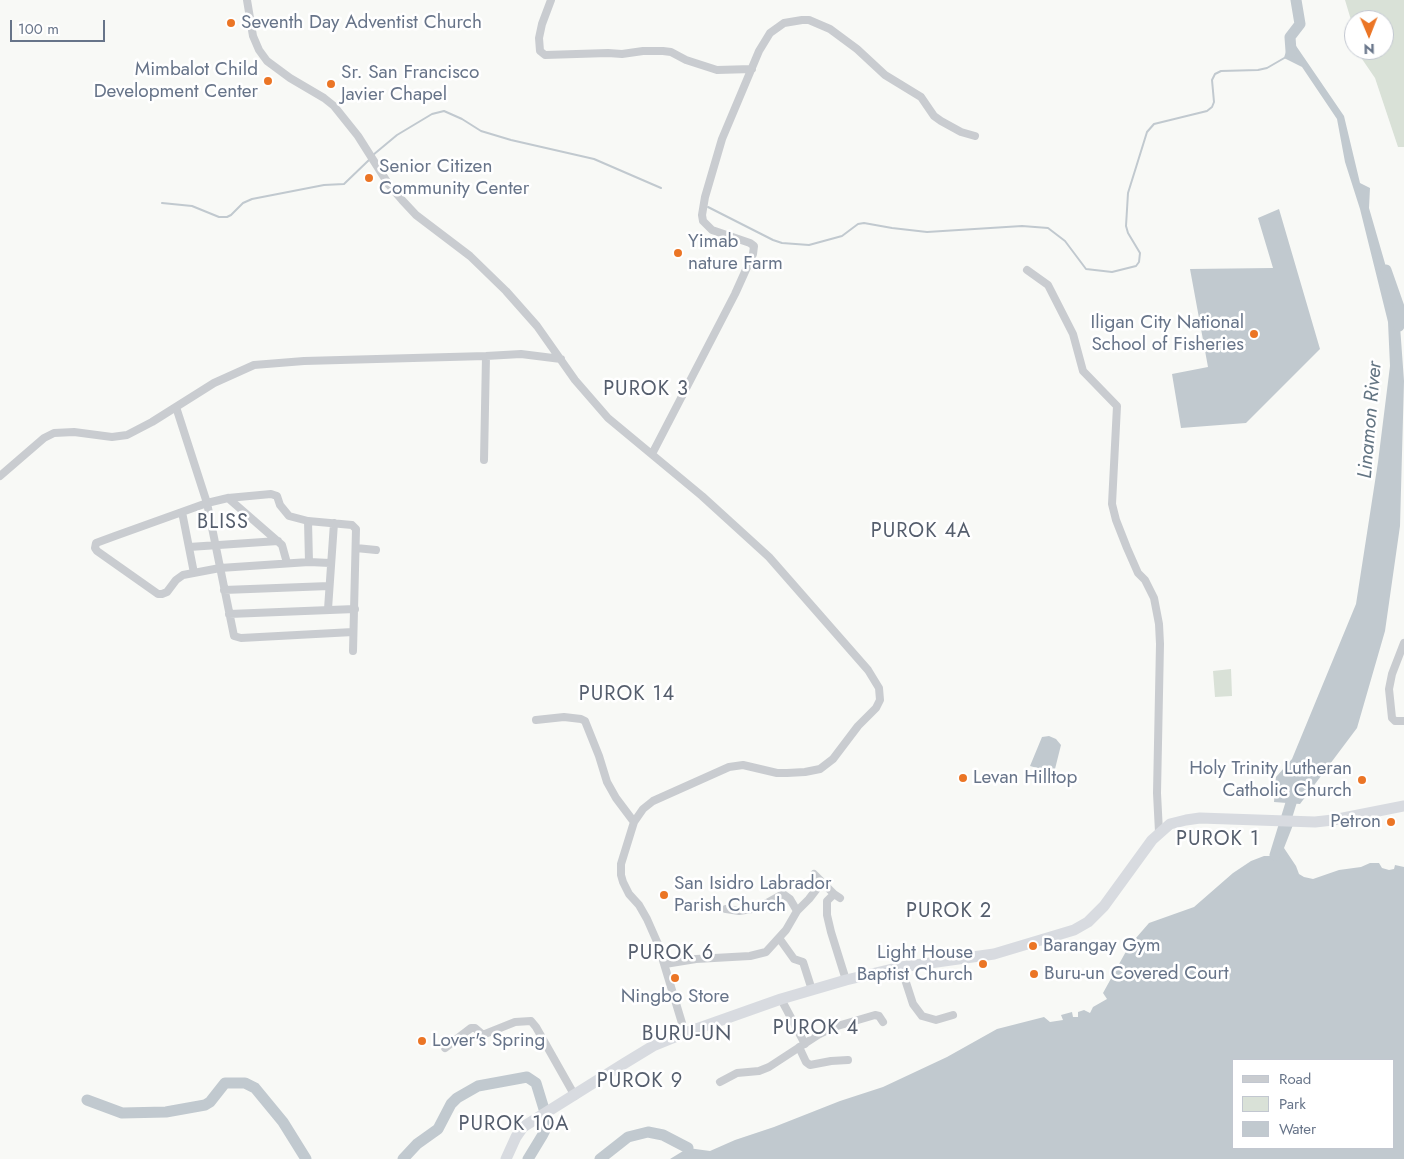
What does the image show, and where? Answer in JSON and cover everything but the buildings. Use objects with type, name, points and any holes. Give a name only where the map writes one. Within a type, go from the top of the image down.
[{"type":"highway","points":[[506,1159],[516,1136],[523,1127],[653,1046],[685,1033],[781,999],[846,980],[901,968],[994,954],[1074,930],[1088,922],[1104,906],[1128,870],[1152,840],[1170,824],[1186,820],[1315,822],[1404,806]]},
{"type":"street","points":[[247,0],[253,36],[263,56],[276,68],[334,106],[358,136],[389,186],[416,215],[470,256],[506,290],[575,380],[608,418],[652,454],[769,557],[868,670],[879,688],[880,700],[876,708],[858,726],[833,758],[820,769],[787,773],[743,765],[729,767],[653,801],[643,809],[634,822],[622,858],[621,875],[626,889],[647,919],[662,953],[685,1033]]},
{"type":"street","points":[[551,0],[539,38],[540,51],[545,55],[622,54],[663,51],[717,70],[752,69]]},
{"type":"street","points":[[652,454],[735,294],[754,250],[754,246],[749,242],[712,230],[703,221],[702,215],[705,197],[722,139],[759,51],[770,33],[784,23],[809,20],[830,29],[844,38],[885,75],[921,97],[934,116],[962,132],[975,136]]},
{"type":"street","points":[[1027,270],[1048,285],[1073,334],[1083,370],[1117,406],[1112,504],[1116,520],[1138,573],[1154,598],[1159,624],[1157,793],[1159,832]]},
{"type":"street","points":[[0,476],[44,438],[54,433],[74,432],[120,437],[138,430],[214,383],[254,365],[304,361],[521,354],[560,359]]},
{"type":"street","points":[[484,460],[486,356]]},
{"type":"street","points":[[176,407],[206,502],[234,636],[241,638],[353,632]]},
{"type":"street","points":[[330,563],[309,562],[220,568],[183,575],[165,594],[158,594],[95,548],[96,543],[206,502],[274,494],[277,496],[283,510],[289,516],[308,521],[355,526],[353,651]]},
{"type":"street","points":[[228,498],[284,546],[287,563]]},
{"type":"street","points":[[182,512],[194,573]]},
{"type":"street","points":[[308,521],[309,562]]},
{"type":"street","points":[[328,609],[334,523]]},
{"type":"street","points":[[189,547],[278,541]]},
{"type":"street","points":[[356,548],[376,550]]},
{"type":"street","points":[[224,590],[329,586]]},
{"type":"street","points":[[229,614],[355,609]]},
{"type":"street","points":[[1404,643],[1390,682],[1389,698],[1392,718],[1395,721],[1404,721]]},
{"type":"street","points":[[536,720],[564,717],[585,721],[607,782],[634,822]]},
{"type":"street","points":[[814,874],[837,896],[826,904],[828,920],[846,980]]},
{"type":"street","points":[[665,964],[696,959],[758,955],[766,952],[786,930],[797,911],[822,882]]},
{"type":"street","points":[[726,909],[758,908],[783,894],[790,898],[797,911]]},
{"type":"street","points":[[778,938],[794,958],[803,962],[812,990]]},
{"type":"street","points":[[901,968],[913,1004],[922,1016],[936,1020],[953,1015]]},
{"type":"street","points":[[781,999],[802,1045],[806,1062],[810,1065],[848,1060]]},
{"type":"street","points":[[720,1082],[737,1073],[758,1071],[769,1067],[825,1031],[878,1015],[883,1022]]},
{"type":"street","points":[[445,1048],[471,1028],[476,1028],[482,1034],[485,1034],[515,1022],[531,1021],[575,1096]]},
{"type":"green space","points":[[1345,0],[1404,0],[1404,147],[1398,147],[1375,78],[1363,60],[1394,60],[1394,10],[1348,10]]},
{"type":"green space","points":[[1231,669],[1232,696],[1215,697],[1213,671]]},
{"type":"water","points":[[1290,37],[1344,116],[1360,183],[1370,188],[1369,208],[1399,312],[1404,381],[1400,526],[1385,631],[1357,728],[1300,804],[1274,802],[1276,777],[1292,759],[1356,604],[1378,462],[1390,366],[1388,322],[1360,209],[1345,162],[1337,119],[1302,67],[1284,58]]},
{"type":"water","points":[[1279,209],[1320,349],[1246,423],[1181,428],[1172,374],[1208,367],[1190,269],[1273,268],[1258,218]]},
{"type":"water","points":[[1049,736],[1056,739],[1061,745],[1054,773],[1030,766],[1042,737]]},
{"type":"water","points":[[1280,824],[1293,825],[1284,848],[1299,874],[1304,877],[1313,879],[1339,870],[1361,867],[1370,863],[1379,863],[1382,868],[1389,870],[1394,869],[1395,865],[1404,867],[1404,1159],[670,1159],[688,1148],[710,1151],[840,1101],[883,1087],[947,1057],[997,1029],[1044,1017],[1050,1022],[1063,1020],[1061,1015],[1072,1012],[1073,1017],[1078,1017],[1078,1012],[1084,1010],[1090,1013],[1093,1007],[1107,999],[1103,993],[1129,946],[1149,923],[1194,907],[1233,873],[1251,861],[1264,856],[1279,856],[1272,851]]},
{"type":"waterway","name":"Linamon River","points":[[1291,51],[1290,37],[1300,24],[1296,0]]},
{"type":"waterway","points":[[708,207],[773,240],[782,243],[809,245],[842,236],[858,224],[864,223],[927,232],[1022,226],[1048,228],[1065,241],[1086,269],[1112,272],[1136,266],[1139,262],[1140,253],[1126,226],[1128,193],[1147,132],[1154,124],[1207,111],[1212,107],[1214,102],[1212,80],[1215,74],[1221,71],[1267,68],[1286,57]]},
{"type":"waterway","points":[[373,155],[397,135],[432,114],[444,111],[462,119],[481,131],[511,140],[594,159],[661,188]]},
{"type":"waterway","points":[[162,203],[192,206],[219,217],[227,217],[243,203],[252,199],[324,185],[344,184],[370,159]]},
{"type":"waterway","name":"Linamon River","points":[[1386,270],[1399,307],[1399,326]]},
{"type":"waterway","name":"Linamon River","points":[[1275,855],[1295,790]]},
{"type":"waterway","points":[[403,1159],[417,1144],[438,1129],[451,1104],[457,1098],[478,1086],[527,1077],[536,1083],[547,1119],[547,1126],[528,1159]]},
{"type":"waterway","points":[[87,1100],[122,1113],[166,1112],[205,1105],[210,1102],[225,1083],[245,1083],[255,1088],[283,1122],[306,1159]]},
{"type":"waterway","points":[[600,1159],[628,1137],[648,1132],[663,1135],[688,1148]]},
{"type":"place","name":"Seventh Day Adventist Church","points":[[231,23]]},
{"type":"place","name":"Mimbalot Child Development Center","points":[[268,81]]},
{"type":"place","name":"Sr. San Francisco Javier Chapel","points":[[331,84]]},
{"type":"place","name":"Senior Citizen Community Center","points":[[369,178]]},
{"type":"place","name":"Yimab nature Farm","points":[[678,253]]},
{"type":"place","name":"Iligan City National School of Fisheries","points":[[1254,334]]},
{"type":"place","name":"Levan Hilltop","points":[[963,778]]},
{"type":"place","name":"Holy Trinity Lutheran Catholic Church","points":[[1362,780]]},
{"type":"place","name":"Petron","points":[[1391,822]]},
{"type":"place","name":"San Isidro Labrador Parish Church","points":[[664,895]]},
{"type":"place","name":"Barangay Gym","points":[[1033,946]]},
{"type":"place","name":"Light House Baptist Church","points":[[983,964]]},
{"type":"place","name":"Buru-un Covered Court","points":[[1034,974]]},
{"type":"place","name":"Ningbo Store","points":[[675,978]]},
{"type":"place","name":"Lover's Spring","points":[[422,1041]]},
{"type":"district","name":"PUROK 3","points":[[646,390]]},
{"type":"district","name":"BLISS","points":[[223,523]]},
{"type":"district","name":"PUROK 4A","points":[[921,532]]},
{"type":"district","name":"PUROK 14","points":[[627,695]]},
{"type":"district","name":"PUROK 1","points":[[1218,840]]},
{"type":"district","name":"PUROK 2","points":[[949,912]]},
{"type":"district","name":"PUROK 6","points":[[671,954]]},
{"type":"district","name":"PUROK 4","points":[[816,1029]]},
{"type":"district","name":"BURU-UN","points":[[687,1035]]},
{"type":"district","name":"PUROK 9","points":[[640,1082]]},
{"type":"district","name":"PUROK 10A","points":[[514,1125]]}]
